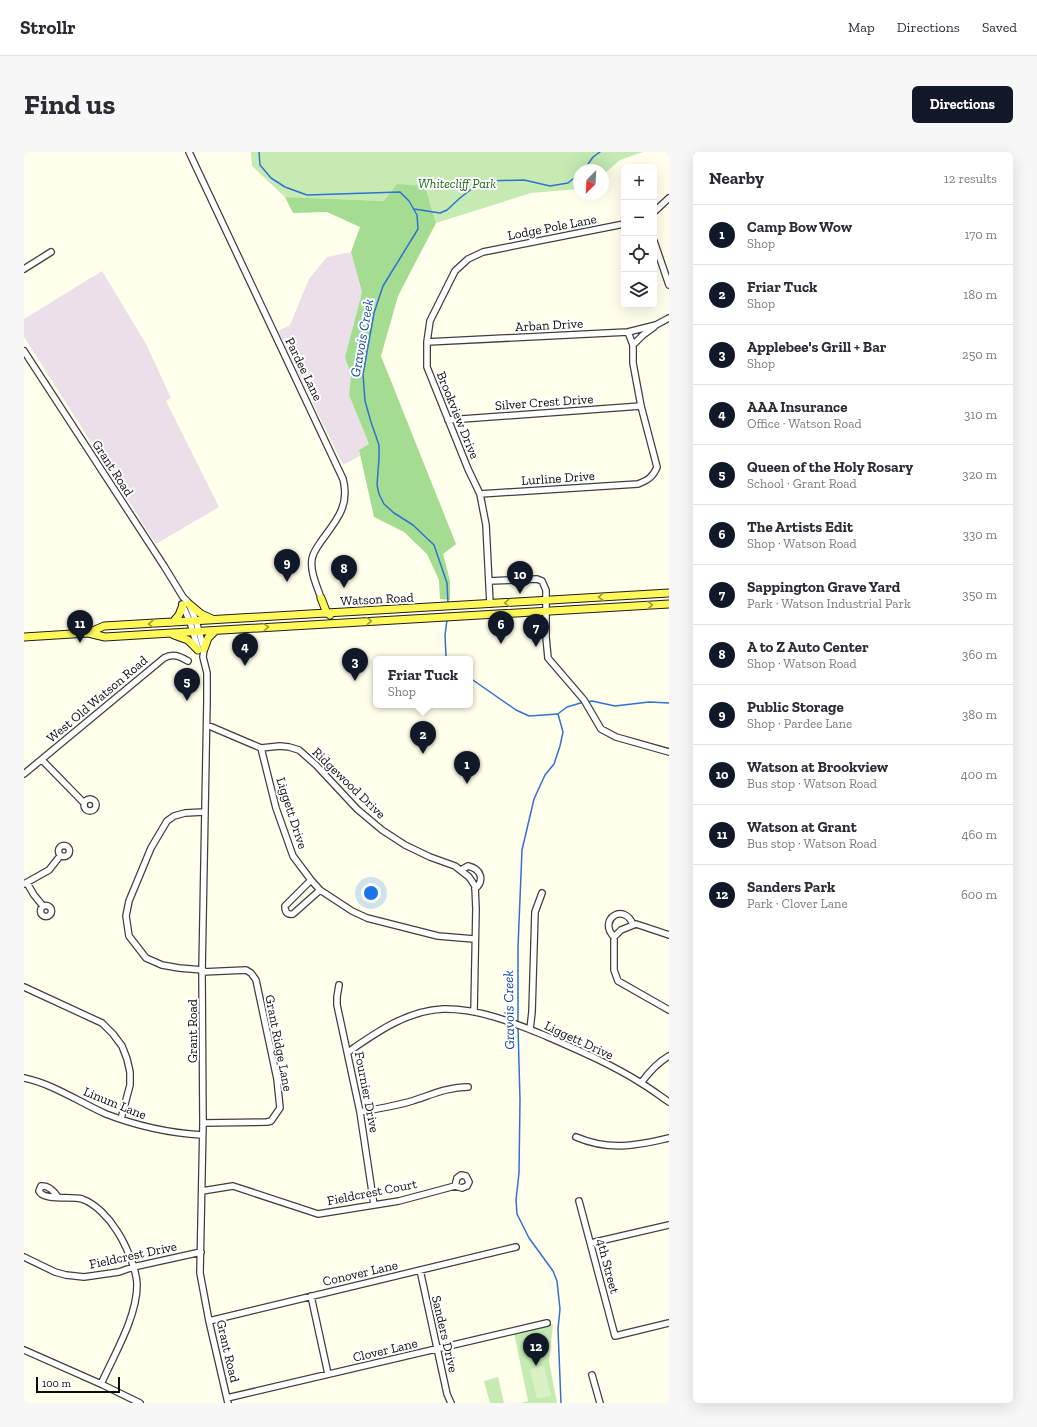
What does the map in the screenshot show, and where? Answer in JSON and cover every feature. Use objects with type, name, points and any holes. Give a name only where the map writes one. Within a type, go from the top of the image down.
[{"type":"main road","name":"Watson Road","points":[[24,637],[88,633],[105,637],[215,631],[442,606],[669,593]]},
{"type":"main road","points":[[321,598],[316,614],[333,617]]},
{"type":"main road","points":[[321,598],[333,617]]},
{"type":"main road","name":"Watson Road","points":[[88,633],[104,626],[316,614],[333,617],[340,623],[669,604]]},
{"type":"main road","points":[[173,622],[186,605],[214,620]]},
{"type":"main road","points":[[170,633],[188,640],[201,650],[208,638],[215,631]]},
{"type":"street","name":"Pardee Lane","points":[[189,152],[343,479],[346,489],[342,511],[315,549],[312,558],[313,576],[321,598]]},
{"type":"street","points":[[657,209],[669,198]]},
{"type":"street","name":"Lodge Pole Lane","points":[[483,252],[621,225]]},
{"type":"street","points":[[657,250],[669,285]]},
{"type":"street","points":[[24,269],[51,252]]},
{"type":"street","name":"Brookview Drive","points":[[483,252],[468,259],[455,271],[430,320],[427,366],[468,469],[480,494],[486,525],[490,604]]},
{"type":"street","name":"Arban Drive","points":[[428,342],[628,332],[656,325],[669,318]]},
{"type":"street","points":[[633,345],[656,325]]},
{"type":"street","points":[[628,332],[633,345],[633,362],[641,406]]},
{"type":"street","name":"Grant Road","points":[[24,351],[164,566],[183,598],[193,622],[207,673],[204,812],[202,1252],[200,1273],[209,1321],[228,1400]]},
{"type":"street","name":"Silver Crest Drive","points":[[448,420],[641,406]]},
{"type":"street","name":"Lurline Drive","points":[[480,494],[638,484],[650,479],[657,467],[641,406]]},
{"type":"street","points":[[489,581],[537,579],[542,581],[545,585],[548,658],[585,703],[601,728],[616,737],[669,752]]},
{"type":"street","name":"West Old Watson Road","points":[[24,774],[164,658],[169,655],[176,655],[188,661]]},
{"type":"street","points":[[207,725],[262,748]]},
{"type":"street","name":"Ridgewood Drive","points":[[262,748],[280,746],[299,750],[316,765],[356,809],[378,826],[405,845],[461,870],[469,877],[475,889],[474,1012]]},
{"type":"street","name":"Liggett Drive","points":[[262,748],[276,808],[294,856],[320,890],[352,911],[367,918],[438,936],[474,939]]},
{"type":"street","points":[[42,760],[84,803]]},
{"type":"street","points":[[203,971],[162,966],[146,958],[129,936],[126,916],[129,901],[151,848],[166,822],[174,816],[185,813],[204,812]]},
{"type":"street","points":[[43,906],[26,884],[49,870],[60,856]]},
{"type":"street","name":"Ridgewood Drive","points":[[461,870],[468,866],[473,867],[478,871],[481,877],[480,885],[475,889]]},
{"type":"street","points":[[311,880],[285,906],[287,913],[293,914],[320,890]]},
{"type":"street","points":[[530,1029],[532,1012],[535,912],[542,893]]},
{"type":"street","points":[[634,925],[627,915],[621,914],[615,914],[608,925],[609,930],[614,936],[614,970],[618,981],[669,1010]]},
{"type":"street","points":[[614,936],[621,930],[636,924],[669,935]]},
{"type":"street","name":"Grant Ridge Lane","points":[[203,971],[246,970],[251,973],[256,980],[277,1079],[280,1108],[271,1121],[267,1122],[203,1123]]},
{"type":"street","name":"Fournier Drive","points":[[339,985],[337,1005],[367,1149],[374,1205]]},
{"type":"street","points":[[24,987],[102,1023],[122,1046],[130,1072],[130,1086],[121,1119]]},
{"type":"street","name":"Liggett Drive","points":[[348,1052],[392,1023],[408,1016],[443,1009],[474,1012],[530,1029],[583,1052],[641,1083],[669,1102]]},
{"type":"street","points":[[641,1083],[649,1072],[669,1056]]},
{"type":"street","name":"Linum Lane","points":[[24,1078],[37,1081],[106,1114],[146,1128],[174,1133],[202,1135]]},
{"type":"street","points":[[360,1112],[410,1102],[448,1089],[468,1087]]},
{"type":"street","points":[[576,1137],[602,1145],[619,1147],[632,1146],[669,1138]]},
{"type":"street","name":"Fieldcrest Court","points":[[202,1191],[233,1186],[318,1214],[399,1201],[455,1186]]},
{"type":"street","points":[[58,1197],[82,1199],[99,1209],[121,1237],[133,1267],[137,1283],[134,1310],[101,1384]]},
{"type":"street","name":"4th Street","points":[[579,1201],[615,1336],[669,1322]]},
{"type":"street","points":[[591,1243],[669,1224]]},
{"type":"street","name":"Conover Lane","points":[[209,1321],[516,1247]]},
{"type":"street","name":"Fieldcrest Drive","points":[[24,1258],[55,1272],[84,1277],[120,1272],[133,1267],[202,1252]]},
{"type":"street","name":"Sanders Drive","points":[[420,1270],[447,1394],[451,1403]]},
{"type":"street","points":[[311,1296],[328,1374]]},
{"type":"street","name":"Clover Lane","points":[[228,1400],[328,1374],[547,1323]]},
{"type":"street","points":[[24,1350],[140,1403]]},
{"type":"street","points":[[592,1375],[600,1403]]},
{"type":"shaded area","points":[[351,252],[362,292],[345,357],[351,375],[349,395],[369,444],[359,450],[360,456],[343,465],[278,331],[290,325],[309,279],[327,257]]},
{"type":"shaded area","points":[[102,271],[146,344],[171,398],[166,401],[219,507],[156,544],[24,337],[24,319]]},
{"type":"green space","name":"Whitecliff Park","points":[[251,152],[643,152],[620,160],[609,170],[609,164],[573,164],[573,190],[531,193],[436,223],[425,186],[384,201],[285,197],[252,166]]},
{"type":"green space","points":[[397,184],[425,186],[436,223],[398,296],[381,356],[456,544],[443,554],[450,581],[450,600],[440,599],[439,580],[427,554],[404,532],[374,517],[359,450],[369,444],[349,395],[351,375],[345,357],[362,292],[351,252],[360,227],[327,212],[293,213],[285,197],[384,201]]},
{"type":"green space","points":[[553,1324],[549,1361],[557,1403],[521,1403],[528,1401],[514,1333]]},
{"type":"green space","points":[[544,1366],[551,1396],[537,1399],[530,1369]]},
{"type":"green space","points":[[498,1377],[504,1403],[490,1403],[484,1381]]},
{"type":"waterway","name":"Gravois Creek","points":[[259,152],[260,165],[271,178],[285,187],[307,195],[400,192],[409,201],[417,215],[418,229],[383,286],[374,313],[363,374],[365,401],[379,445],[377,485],[379,494],[384,504],[394,513],[413,525],[434,545],[447,583],[448,604]]},
{"type":"waterway","points":[[588,164],[593,157],[600,152]]},
{"type":"waterway","points":[[414,209],[440,213],[447,210],[474,187],[486,181],[524,180],[550,186],[568,183],[573,179]]},
{"type":"waterway","name":"Gravois Creek","points":[[446,656],[445,635],[447,620]]},
{"type":"waterway","name":"Gravois Creek","points":[[473,680],[516,710],[529,716],[558,714],[563,732],[554,764],[545,775],[534,799],[522,850],[518,947],[518,1023]]},
{"type":"waterway","points":[[588,702],[592,701],[615,706],[649,702],[669,703]]},
{"type":"waterway","points":[[559,713],[567,707],[584,702]]},
{"type":"waterway","name":"Gravois Creek","points":[[518,1027],[520,1100],[519,1173],[516,1200],[517,1214],[529,1238],[553,1271],[557,1281],[560,1309],[558,1329],[561,1403]]},
{"type":"place","name":"Public Storage","points":[[287,582]]},
{"type":"place","name":"A to Z Auto Center","points":[[344,588]]},
{"type":"place","name":"Watson at Brookview","points":[[520,594]]},
{"type":"place","name":"Watson at Grant","points":[[80,643]]},
{"type":"place","name":"The Artists Edit","points":[[501,644]]},
{"type":"place","name":"Sappington Grave Yard","points":[[536,647]]},
{"type":"place","name":"AAA Insurance","points":[[245,666]]},
{"type":"place","name":"Applebee's Grill + Bar","points":[[355,681]]},
{"type":"place","name":"Queen of the Holy Rosary","points":[[187,701]]},
{"type":"place","name":"Friar Tuck","points":[[423,754]]},
{"type":"place","name":"Camp Bow Wow","points":[[467,784]]},
{"type":"place","name":"Sanders Park","points":[[536,1366]]}]
